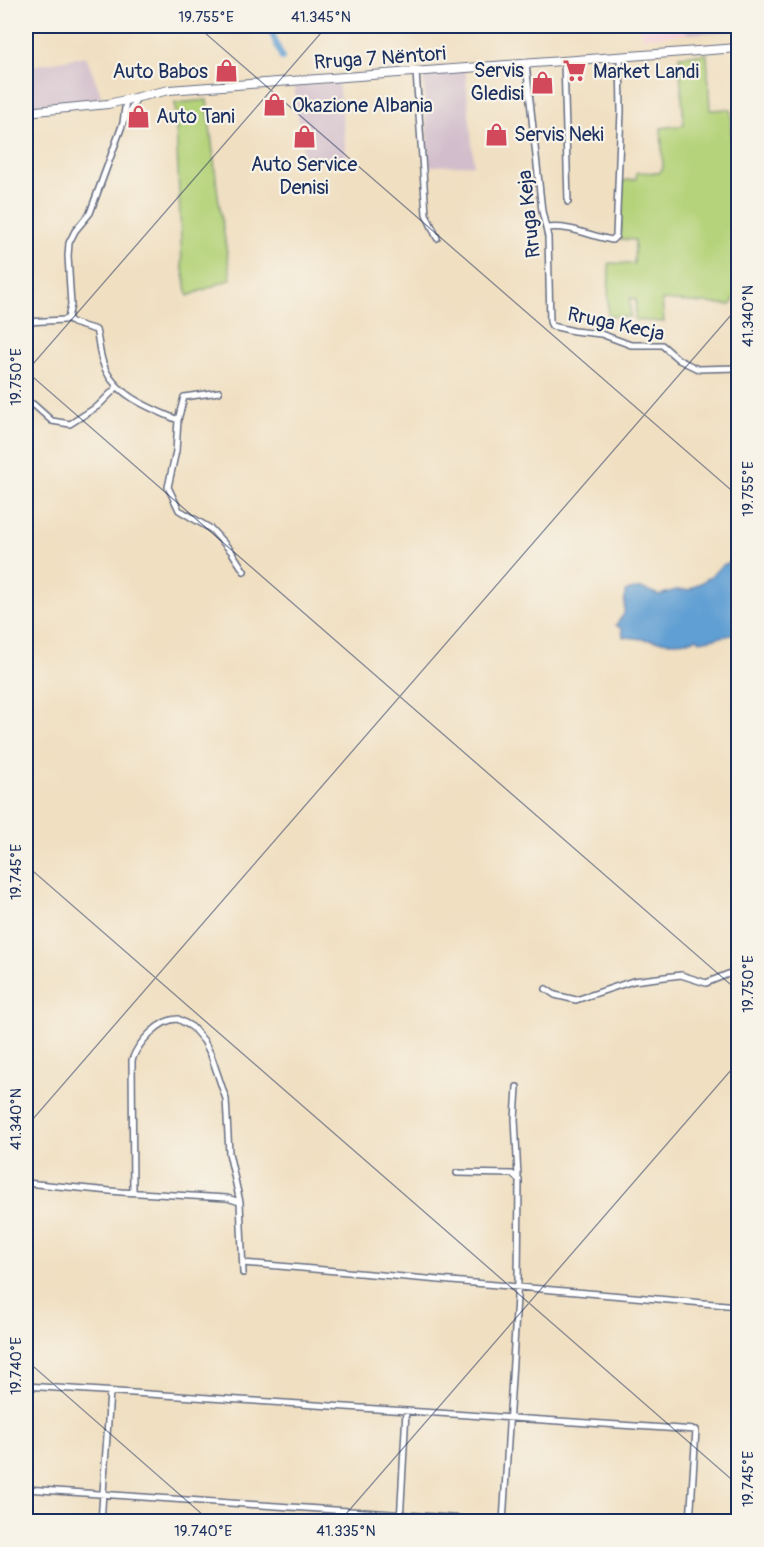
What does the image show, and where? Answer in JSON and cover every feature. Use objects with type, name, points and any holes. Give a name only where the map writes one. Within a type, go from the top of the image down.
[{"type":"main road","name":"Rruga 7 Nëntori","points":[[26,112],[102,105],[169,90],[738,48]]},
{"type":"street","points":[[546,228],[571,228],[612,240],[616,236],[621,111],[620,57]]},
{"type":"street","points":[[564,61],[568,202]]},
{"type":"street","name":"Rruga Keja","points":[[526,64],[542,211],[549,237],[550,322],[552,326]]},
{"type":"street","points":[[416,72],[426,214],[437,238]]},
{"type":"street","points":[[26,322],[64,321],[68,318],[71,305],[69,243],[75,231],[90,213],[123,123],[137,98]]},
{"type":"street","points":[[123,123],[126,100]]},
{"type":"street","points":[[68,318],[73,323],[96,330],[103,365],[117,387],[147,406],[178,420]]},
{"type":"street","name":"Rruga Kecja","points":[[552,326],[601,334],[631,345],[662,345],[680,360],[702,370],[738,368]]},
{"type":"street","points":[[26,409],[33,404],[52,421],[69,424],[98,406],[117,387]]},
{"type":"street","points":[[219,392],[184,397],[178,420],[176,451],[168,487],[179,510],[211,529],[244,570]]},
{"type":"street","points":[[546,989],[555,995],[576,1000],[633,981],[681,975],[705,983],[738,970]]},
{"type":"street","points":[[133,1192],[132,1060],[134,1052],[153,1032],[168,1021],[178,1019],[192,1027],[204,1041],[226,1099],[229,1153],[240,1202],[243,1273]]},
{"type":"street","points":[[503,1521],[517,1287],[518,1177],[515,1094],[517,1088]]},
{"type":"street","points":[[457,1173],[503,1173],[518,1177]]},
{"type":"street","points":[[26,1183],[227,1198],[240,1202]]},
{"type":"street","points":[[243,1263],[738,1306]]},
{"type":"street","points":[[26,1386],[696,1430],[690,1521]]},
{"type":"street","points":[[101,1521],[110,1392]]},
{"type":"street","points":[[400,1521],[406,1411]]},
{"type":"street","points":[[26,1489],[510,1521]]},
{"type":"shaded area","points":[[639,26],[685,26],[687,34],[643,37]]},
{"type":"shaded area","points":[[685,26],[738,26],[738,31],[687,34]]},
{"type":"shaded area","points":[[86,56],[101,95],[99,99],[26,106],[26,67]]},
{"type":"shaded area","points":[[465,68],[474,165],[429,166],[423,71]]},
{"type":"shaded area","points":[[338,81],[347,160],[304,163],[294,86]]},
{"type":"green space","points":[[707,54],[710,110],[731,109],[731,138],[738,137],[738,291],[731,305],[662,300],[664,322],[635,320],[636,299],[630,298],[630,317],[608,316],[609,263],[634,264],[635,240],[620,239],[623,181],[636,179],[637,172],[659,173],[663,168],[661,128],[684,125],[679,56]]},
{"type":"green space","points":[[207,100],[231,279],[188,296],[182,265],[175,103]]},
{"type":"water","points":[[738,558],[738,636],[737,634],[700,641],[697,638],[680,642],[623,637],[622,629],[616,625],[624,614],[625,592],[642,589],[659,595],[676,590],[689,590],[710,577],[721,566]]},
{"type":"waterway","points":[[269,26],[282,58]]},
{"type":"place","name":"Auto Babos","points":[[226,71]]},
{"type":"place","name":"Market Landi","points":[[575,71]]},
{"type":"place","name":"Servis Gledisi","points":[[542,82]]},
{"type":"place","name":"Okazione Albania","points":[[274,105]]},
{"type":"place","name":"Auto Tani","points":[[138,116]]},
{"type":"place","name":"Servis Neki","points":[[496,134]]},
{"type":"place","name":"Auto Service Denisi","points":[[304,137]]}]
